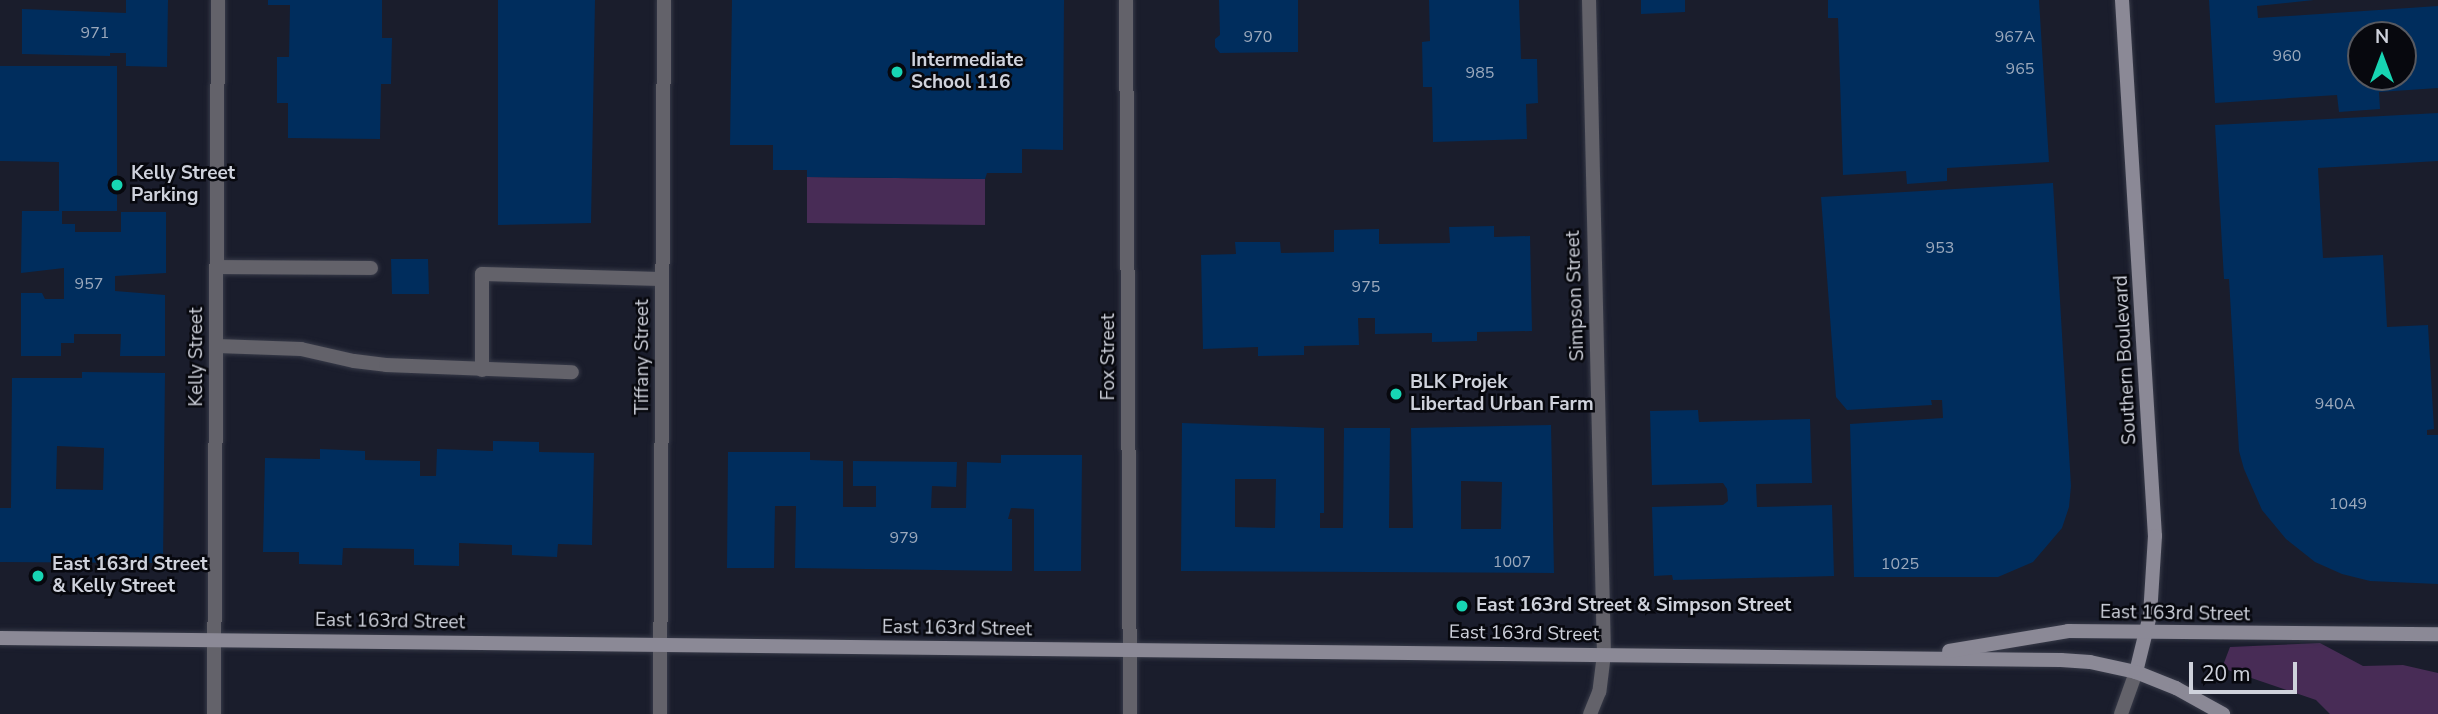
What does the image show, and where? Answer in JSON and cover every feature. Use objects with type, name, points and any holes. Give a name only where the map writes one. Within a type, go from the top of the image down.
[{"type":"main road","name":"Southern Boulevard","points":[[2122,0],[2155,536],[2146,632],[2136,672]]},
{"type":"main road","name":"East 163rd Street","points":[[1913,657],[2067,631],[2438,634]]},
{"type":"main road","name":"East 163rd Street","points":[[0,638],[1913,657],[2080,661],[2136,672],[2176,688],[2223,714]]},
{"type":"street","name":"Kelly Street","points":[[214,714],[218,0]]},
{"type":"street","name":"Tiffany Street","points":[[660,714],[664,0]]},
{"type":"street","name":"Fox Street","points":[[1126,0],[1130,714]]},
{"type":"street","name":"Simpson Street","points":[[1589,0],[1604,654],[1599,692],[1590,714]]},
{"type":"street","points":[[217,267],[371,268]]},
{"type":"street","points":[[481,370],[481,274],[662,279]]},
{"type":"street","points":[[217,346],[278,346],[317,351],[368,363],[572,372]]},
{"type":"street","name":"Southern Boulevard","points":[[2121,714],[2136,672]]},
{"type":"shaded area","points":[[807,177],[985,179],[985,225],[807,223]]},
{"type":"shaded area","points":[[2320,643],[2363,666],[2403,665],[2438,673],[2438,714],[2330,714],[2316,700],[2222,668],[2230,647]]},
{"type":"building","points":[[126,0],[168,0],[167,67],[126,66],[126,53],[110,53],[110,56],[22,54],[22,9],[126,13]]},
{"type":"building","points":[[268,0],[382,0],[382,38],[392,38],[391,84],[381,84],[380,139],[288,138],[288,103],[277,103],[277,57],[289,57],[290,5],[268,5]]},
{"type":"building","points":[[498,0],[595,0],[591,223],[498,225]]},
{"type":"building","name":"Intermediate School 116","points":[[732,0],[1064,0],[1063,150],[1022,149],[1022,173],[987,173],[985,179],[807,177],[807,170],[773,170],[773,145],[730,145]]},
{"type":"building","points":[[1219,0],[1298,0],[1298,52],[1220,53],[1215,47],[1215,39],[1220,35]]},
{"type":"building","points":[[1429,0],[1519,0],[1521,59],[1537,59],[1538,103],[1526,104],[1527,139],[1433,142],[1432,87],[1423,87],[1422,42],[1430,41]]},
{"type":"building","points":[[1641,0],[1685,0],[1685,12],[1641,14]]},
{"type":"building","points":[[1828,0],[2039,0],[2049,162],[1947,168],[1947,181],[1907,184],[1906,171],[1843,175],[1838,18],[1828,18]]},
{"type":"building","points":[[2209,0],[2314,0],[2257,6],[2258,18],[2438,6],[2438,88],[2417,89],[2417,21],[2347,21],[2347,91],[2394,91],[2379,92],[2380,109],[2339,112],[2337,95],[2215,103]]},
{"type":"building","points":[[0,66],[117,66],[117,211],[62,211],[62,224],[75,224],[75,232],[121,232],[121,212],[166,212],[166,273],[115,276],[115,291],[165,295],[165,356],[120,356],[121,334],[74,334],[74,343],[61,343],[61,356],[21,356],[21,293],[42,293],[45,299],[64,299],[64,268],[21,273],[22,211],[59,211],[59,162],[0,161]]},
{"type":"building","points":[[2438,113],[2438,161],[2318,168],[2323,258],[2383,255],[2387,327],[2428,325],[2434,429],[2427,430],[2427,435],[2438,435],[2438,584],[2370,581],[2342,574],[2315,562],[2286,539],[2262,510],[2244,469],[2239,451],[2229,279],[2224,279],[2215,125]]},
{"type":"building","points":[[2053,183],[2071,486],[2069,507],[2062,528],[2033,562],[1998,577],[1854,577],[1850,424],[1943,418],[1942,400],[1931,400],[1932,405],[1847,410],[1836,397],[1821,197]]},
{"type":"building","points":[[1494,226],[1494,237],[1530,236],[1532,331],[1477,332],[1477,341],[1432,342],[1432,333],[1375,334],[1375,318],[1358,318],[1359,345],[1304,346],[1304,355],[1258,356],[1258,347],[1203,349],[1201,255],[1236,254],[1235,242],[1280,242],[1281,253],[1334,252],[1334,230],[1379,229],[1379,244],[1450,243],[1449,227]]},
{"type":"building","points":[[391,259],[428,259],[429,294],[392,294]]},
{"type":"building","points":[[82,372],[165,373],[163,563],[0,562],[0,508],[11,508],[12,378],[82,378]],"holes":[[[57,446],[104,448],[103,490],[56,489]]]},
{"type":"building","points":[[1698,410],[1699,422],[1810,419],[1812,483],[1756,484],[1757,507],[1832,505],[1834,576],[1673,580],[1672,575],[1654,576],[1652,507],[1723,505],[1728,501],[1727,489],[1723,483],[1652,485],[1650,411]]},
{"type":"building","points":[[1182,423],[1324,428],[1324,513],[1320,513],[1320,528],[1343,528],[1344,428],[1390,428],[1389,528],[1413,528],[1411,428],[1551,425],[1554,573],[1181,571]],"holes":[[[1235,479],[1276,479],[1275,528],[1235,527]],[[1461,481],[1502,482],[1501,529],[1461,529]]]},
{"type":"building","points":[[493,441],[539,442],[539,452],[594,453],[592,545],[558,544],[557,557],[512,555],[512,545],[459,543],[459,566],[414,565],[414,549],[343,548],[342,565],[299,564],[299,552],[263,552],[265,458],[320,459],[320,449],[365,451],[365,460],[420,461],[420,476],[436,476],[437,449],[493,451]]},
{"type":"building","points":[[728,452],[810,452],[810,460],[843,461],[843,507],[876,507],[876,486],[853,486],[853,461],[957,462],[956,487],[932,486],[931,508],[966,508],[967,462],[1001,463],[1001,455],[1082,455],[1081,571],[1034,571],[1034,509],[1011,508],[1008,519],[1012,519],[1012,571],[795,568],[796,506],[775,506],[774,568],[727,568]]},
{"type":"place","name":"Intermediate School 116","points":[[897,72]]},
{"type":"place","name":"Kelly Street Parking","points":[[117,185]]},
{"type":"place","name":"BLK Projek Libertad Urban Farm","points":[[1396,394]]},
{"type":"place","name":"East 163rd Street & Kelly Street","points":[[38,576]]},
{"type":"place","name":"East 163rd Street & Simpson Street","points":[[1462,606]]}]
